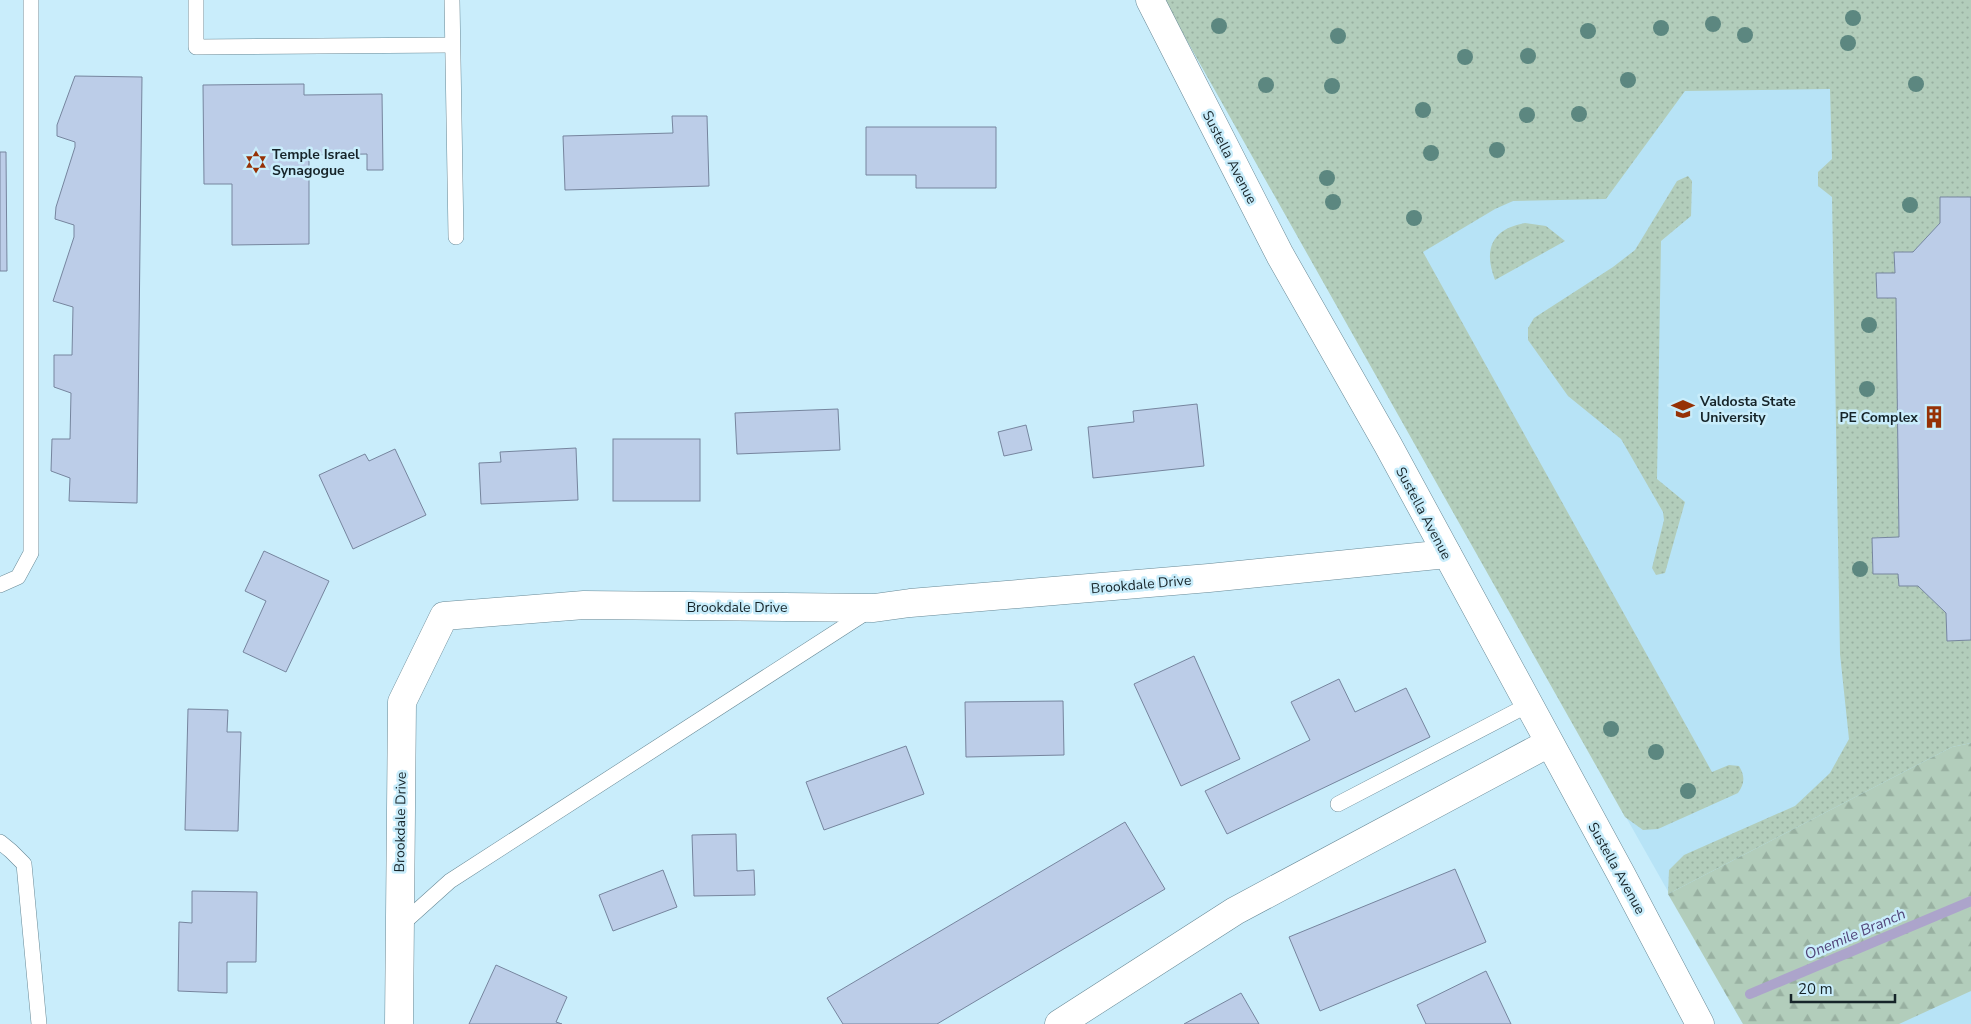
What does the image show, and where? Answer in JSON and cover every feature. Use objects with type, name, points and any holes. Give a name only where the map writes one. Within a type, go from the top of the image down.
[{"type":"street","name":"Sustella Avenue","points":[[1150,0],[1280,255],[1383,437],[1626,883],[1700,1024]]},
{"type":"street","name":"Brookdale Drive","points":[[399,1024],[402,702],[444,616],[584,605],[874,608],[910,603],[1209,578],[1446,554]]},
{"type":"street","points":[[1059,1024],[1235,911],[1549,743]]},
{"type":"lane","points":[[0,585],[18,577],[31,553],[31,0]]},
{"type":"lane","points":[[196,0],[196,47],[452,46]]},
{"type":"lane","points":[[452,0],[456,237]]},
{"type":"lane","points":[[399,927],[450,881],[874,608]]},
{"type":"lane","points":[[1338,804],[1528,705]]},
{"type":"lane","points":[[0,842],[24,864],[39,1024]]},
{"type":"shaded area","name":"Valdosta State University","points":[[1164,0],[1971,0],[1971,1024],[1743,1024]]},
{"type":"green space","points":[[1164,0],[1971,0],[1971,197],[1940,197],[1940,223],[1913,252],[1894,252],[1895,273],[1876,274],[1877,298],[1896,298],[1899,537],[1872,538],[1873,574],[1898,574],[1899,586],[1918,586],[1946,613],[1947,640],[1971,640],[1971,743],[1952,747],[1668,894],[1669,870],[1684,855],[1795,806],[1830,773],[1849,739],[1840,654],[1832,197],[1818,186],[1818,172],[1832,159],[1830,89],[1685,91],[1606,199],[1513,201],[1495,209],[1423,252],[1712,772],[1729,765],[1739,766],[1742,773],[1743,783],[1738,793],[1658,829],[1643,830],[1625,817]]},
{"type":"green space","points":[[1688,176],[1692,181],[1691,216],[1661,241],[1657,479],[1685,502],[1665,573],[1656,575],[1652,568],[1664,520],[1663,512],[1621,439],[1568,396],[1528,340],[1528,328],[1534,318],[1613,267],[1635,250],[1677,181]]},
{"type":"green space","points":[[1525,223],[1546,226],[1565,241],[1495,280],[1490,259],[1493,242],[1505,230]]},
{"type":"green space","points":[[1971,743],[1971,991],[1899,1024],[1743,1024],[1668,894],[1952,747]]},
{"type":"building","points":[[75,76],[142,77],[137,503],[69,501],[70,478],[51,471],[52,439],[70,439],[71,393],[54,387],[54,355],[72,355],[73,307],[53,301],[74,237],[74,225],[55,219],[56,207],[75,147],[75,142],[57,136],[57,125]]},
{"type":"building","name":"Temple Israel Synagogue","points":[[304,84],[304,95],[382,94],[383,170],[367,170],[367,154],[309,155],[309,244],[232,245],[232,184],[204,184],[203,85]]},
{"type":"building","points":[[672,116],[707,116],[709,186],[565,190],[563,136],[673,133]]},
{"type":"building","points":[[866,127],[996,127],[996,188],[916,188],[916,175],[866,175]]},
{"type":"building","points":[[0,152],[6,152],[7,271],[0,271]]},
{"type":"building","name":"PE Complex","points":[[1940,197],[1971,197],[1971,640],[1947,641],[1946,613],[1918,586],[1899,586],[1898,574],[1873,574],[1872,538],[1899,537],[1896,298],[1877,298],[1876,273],[1895,273],[1894,252],[1913,252],[1940,223]]},
{"type":"building","points":[[1197,404],[1204,466],[1093,478],[1088,427],[1134,422],[1133,411]]},
{"type":"building","points":[[838,409],[840,450],[737,454],[735,413]]},
{"type":"building","points":[[1026,425],[1032,450],[1004,456],[998,432]]},
{"type":"building","points":[[613,439],[700,439],[700,501],[613,501]]},
{"type":"building","points":[[576,448],[578,500],[481,504],[479,463],[501,462],[500,452]]},
{"type":"building","points":[[395,449],[426,515],[353,549],[319,475],[365,454],[369,461]]},
{"type":"building","points":[[264,551],[329,581],[286,672],[243,652],[266,601],[245,591]]},
{"type":"building","points":[[1194,656],[1240,759],[1181,786],[1134,684]]},
{"type":"building","points":[[1339,679],[1355,712],[1406,688],[1430,737],[1227,834],[1205,791],[1310,740],[1291,702]]},
{"type":"building","points":[[1063,701],[1064,755],[966,757],[965,702]]},
{"type":"building","points":[[188,709],[228,710],[227,732],[241,732],[238,831],[185,830]]},
{"type":"building","points":[[906,746],[924,794],[824,830],[806,782]]},
{"type":"building","points":[[1125,822],[1165,889],[937,1024],[843,1024],[827,998]]},
{"type":"building","points":[[736,834],[737,871],[754,870],[755,895],[694,896],[692,835]]},
{"type":"building","points":[[1455,869],[1486,942],[1320,1011],[1289,937]]},
{"type":"building","points":[[663,870],[677,907],[613,931],[599,895]]},
{"type":"building","points":[[192,891],[257,892],[256,962],[227,962],[227,993],[178,991],[179,922],[192,923]]},
{"type":"building","points":[[496,965],[567,997],[556,1022],[562,1024],[469,1024]]},
{"type":"building","points":[[1486,971],[1511,1024],[1426,1024],[1417,1005]]},
{"type":"building","points":[[1241,993],[1259,1024],[1184,1024]]},
{"type":"waterway","name":"Onemile Branch","points":[[1750,994],[1971,901]]},
{"type":"place","name":"Temple Israel Synagogue","points":[[256,162]]},
{"type":"place","name":"Valdosta State University","points":[[1683,409]]},
{"type":"place","name":"PE Complex","points":[[1934,417]]}]
